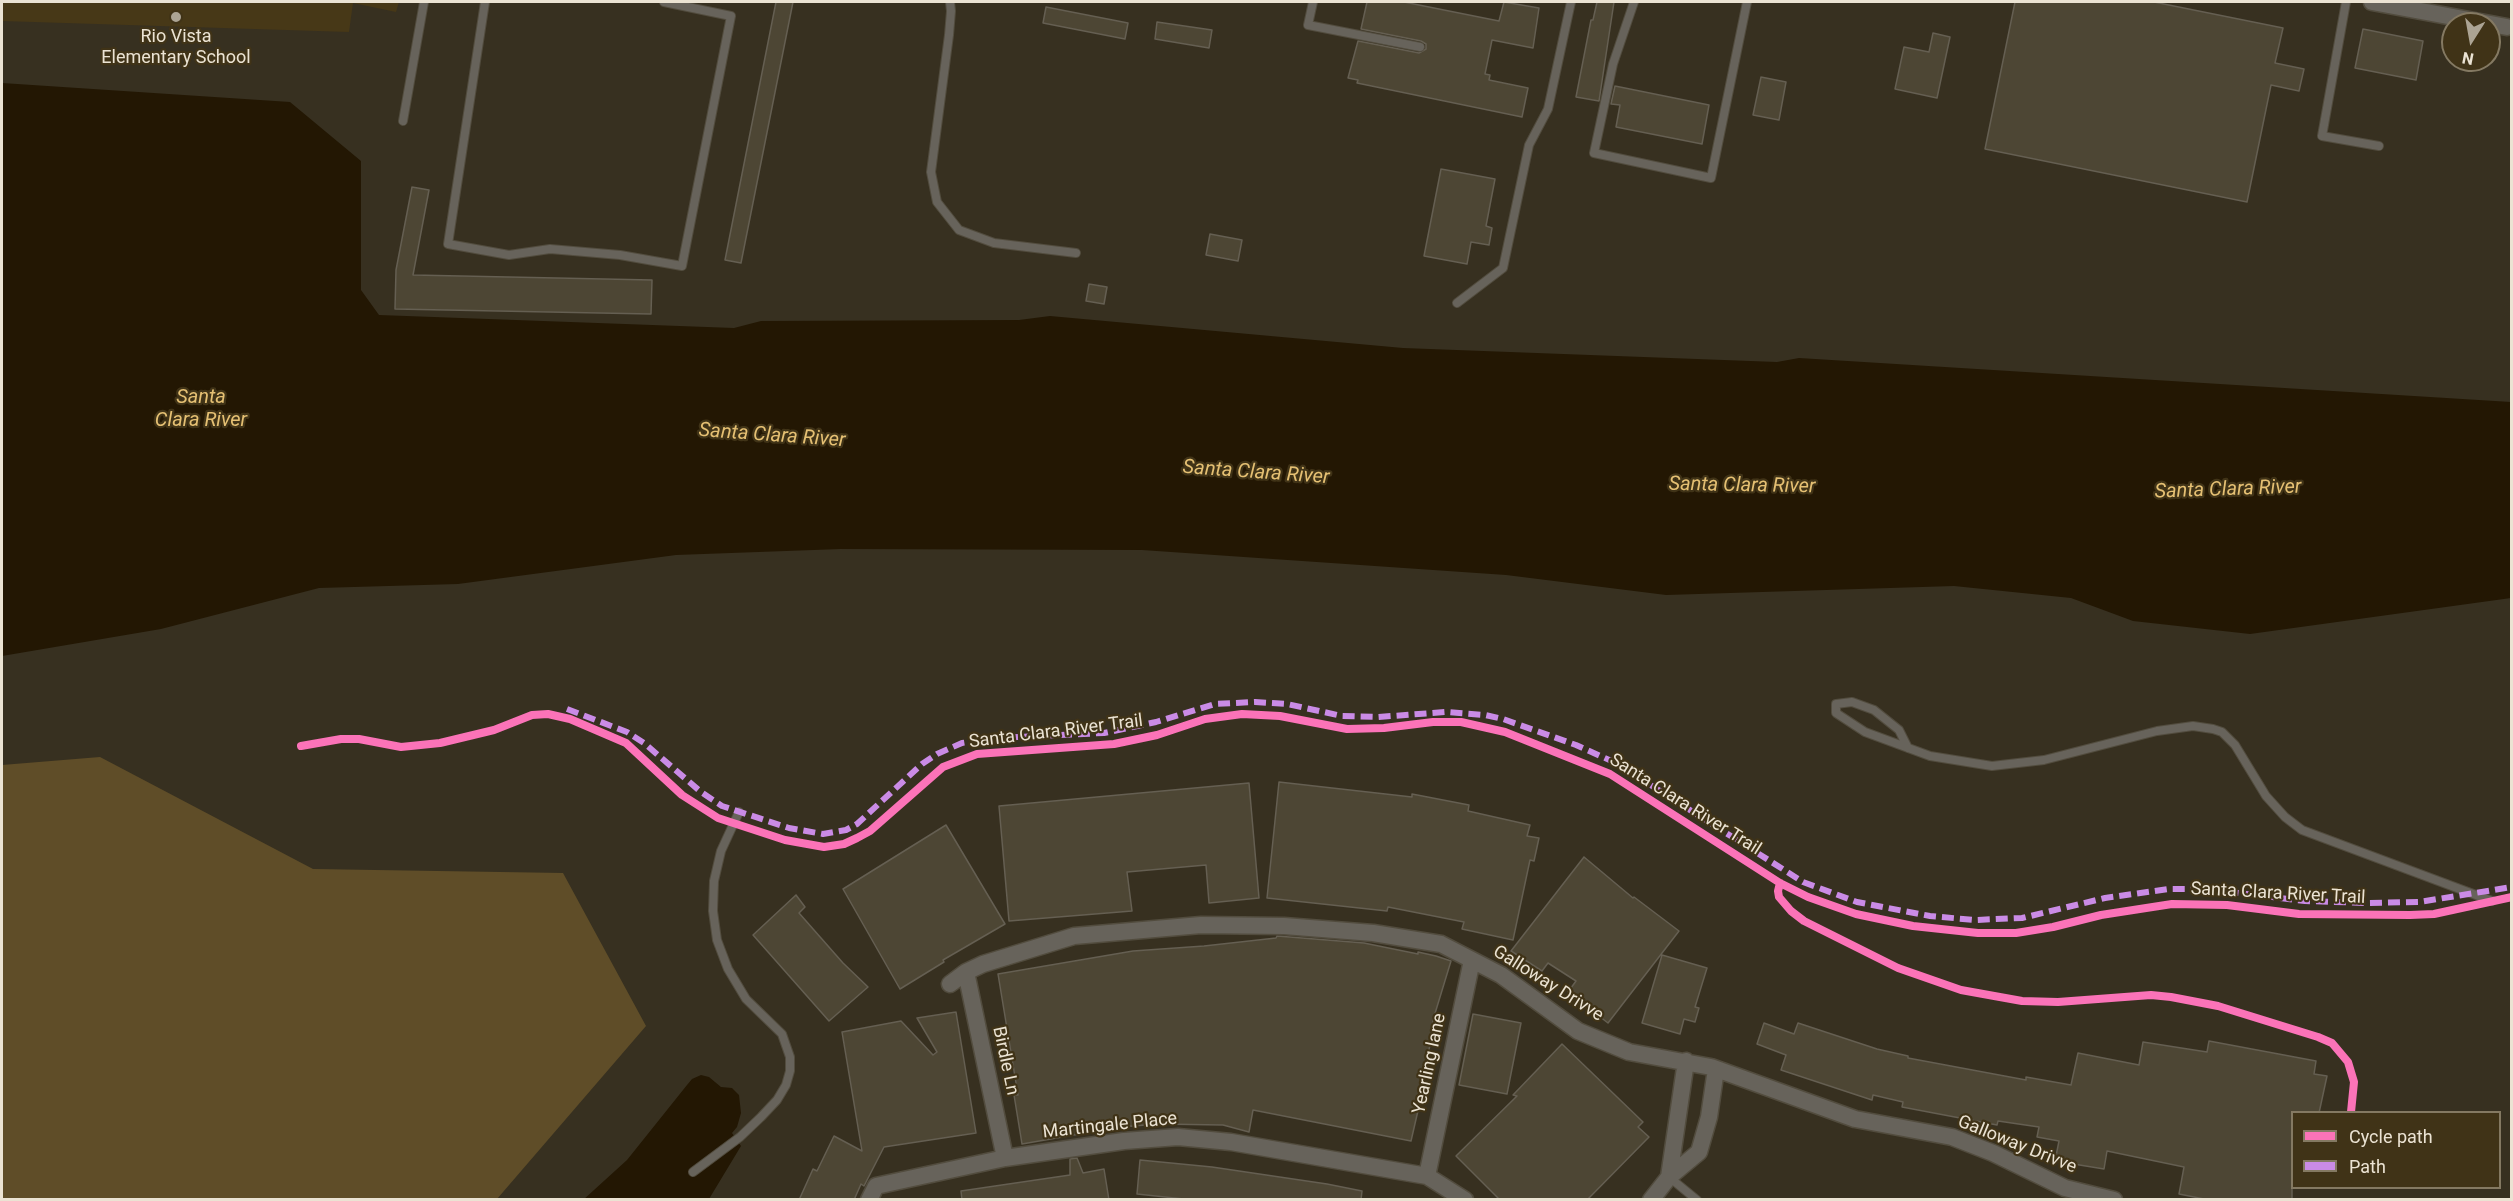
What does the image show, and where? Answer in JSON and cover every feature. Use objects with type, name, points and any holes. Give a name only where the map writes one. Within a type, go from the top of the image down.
[{"type":"street","points":[[2372,2],[2509,27]]},
{"type":"street","name":"Galloway Drivve","points":[[950,984],[966,972],[983,964],[1074,936],[1201,925],[1284,926],[1373,933],[1441,944],[1502,975],[1578,1031],[1629,1052],[1716,1069],[1855,1119],[1952,1137],[2065,1188],[2114,1200]]},
{"type":"street","name":"Yearling lane","points":[[1426,1176],[1472,960]]},
{"type":"street","name":"Birdle Ln","points":[[966,972],[1005,1158]]},
{"type":"street","points":[[1668,1177],[1686,1062]]},
{"type":"street","points":[[1651,1200],[1668,1177],[1699,1152],[1709,1117],[1716,1069]]},
{"type":"street","name":"Martingale Place","points":[[869,1200],[876,1186],[1005,1158],[1124,1141],[1178,1137],[1231,1142],[1426,1176],[1465,1200]]},
{"type":"lane","points":[[403,121],[424,2]]},
{"type":"lane","points":[[485,2],[448,244],[508,255],[550,249],[620,255],[682,266],[731,16],[664,2]]},
{"type":"lane","points":[[950,2],[949,35],[931,172],[937,202],[959,230],[994,243],[1076,253]]},
{"type":"lane","points":[[1313,2],[1308,25],[1420,47]]},
{"type":"lane","points":[[1457,303],[1503,268],[1528,145],[1548,109],[1571,2]]},
{"type":"lane","points":[[1634,2],[1613,64],[1594,153],[1711,178],[1747,2]]},
{"type":"lane","points":[[2346,2],[2322,136],[2379,146]]},
{"type":"lane","points":[[1908,748],[1899,730],[1874,710],[1852,702],[1836,704],[1836,712],[1865,732],[1908,748],[1930,756],[1992,766],[2044,760],[2157,731],[2193,726],[2213,729],[2222,732],[2235,745],[2266,796],[2285,817],[2302,830],[2492,901]]},
{"type":"lane","points":[[693,1172],[740,1137],[761,1117],[777,1100],[786,1085],[790,1071],[790,1057],[782,1034],[746,999],[728,969],[717,940],[713,911],[714,881],[721,851],[739,812]]},
{"type":"lane","points":[[1668,1177],[1696,1200]]},
{"type":"shaded area","name":"Rio Vista Elementary School","points":[[2,2],[399,2],[396,12],[353,3],[349,32],[2,21]]},
{"type":"shaded area","points":[[100,757],[313,869],[563,873],[646,1026],[497,1199],[2,1199],[2,765]]},
{"type":"water","name":"Santa Clara River","points":[[2,83],[290,102],[361,161],[361,290],[379,315],[734,328],[761,321],[1019,320],[1050,316],[1403,348],[1777,362],[1799,358],[2511,402],[2511,598],[2250,634],[2133,621],[2071,598],[1954,586],[1666,595],[1506,575],[1142,550],[841,549],[676,555],[458,584],[319,588],[161,629],[2,656]]},
{"type":"water","points":[[701,1075],[709,1077],[721,1087],[732,1088],[739,1095],[741,1113],[737,1127],[732,1133],[741,1146],[709,1199],[583,1200],[627,1160],[692,1079]]},
{"type":"building","points":[[776,2],[793,2],[741,263],[725,260]]},
{"type":"building","points":[[1367,2],[1404,2],[1499,21],[1504,2],[1539,8],[1533,48],[1492,40],[1485,74],[1490,75],[1489,80],[1528,88],[1522,117],[1357,83],[1358,80],[1348,78],[1358,41],[1419,53],[1426,49],[1426,44],[1421,41],[1361,29]]},
{"type":"building","points":[[1597,2],[1614,2],[1599,101],[1576,97],[1591,20],[1593,20]]},
{"type":"building","points":[[2015,2],[2154,2],[2283,28],[2275,63],[2304,69],[2299,91],[2271,85],[2247,202],[1985,149]]},
{"type":"building","points":[[1046,7],[1128,23],[1125,39],[1043,23]]},
{"type":"building","points":[[1157,22],[1212,30],[1209,48],[1155,39]]},
{"type":"building","points":[[2363,29],[2423,41],[2416,80],[2355,68]]},
{"type":"building","points":[[1933,33],[1950,37],[1937,98],[1895,89],[1904,47],[1929,52]]},
{"type":"building","points":[[1761,77],[1786,82],[1779,120],[1753,115]]},
{"type":"building","points":[[1615,86],[1709,105],[1702,144],[1616,127],[1620,105],[1611,104]]},
{"type":"building","points":[[1441,169],[1495,179],[1486,226],[1492,228],[1489,245],[1471,242],[1467,264],[1424,256]]},
{"type":"building","points":[[412,187],[429,190],[413,275],[652,280],[651,314],[395,309],[396,270]]},
{"type":"building","points":[[1210,234],[1242,240],[1238,261],[1206,255]]},
{"type":"building","points":[[1089,284],[1107,287],[1104,304],[1086,301]]},
{"type":"building","points":[[1279,782],[1412,797],[1412,794],[1469,805],[1468,811],[1530,825],[1527,836],[1539,838],[1534,861],[1530,860],[1513,940],[1462,929],[1464,922],[1388,907],[1387,911],[1267,898]]},
{"type":"building","points":[[1249,783],[1259,898],[1209,903],[1206,865],[1127,872],[1132,911],[1009,921],[999,806]]},
{"type":"building","points":[[946,825],[1005,924],[943,960],[944,962],[900,989],[843,889]]},
{"type":"building","points":[[1584,857],[1633,898],[1679,931],[1608,1023],[1568,992],[1576,981],[1548,963],[1542,971],[1511,951]]},
{"type":"building","points":[[796,895],[805,907],[799,913],[843,963],[868,987],[829,1021],[753,935]]},
{"type":"building","points":[[1277,936],[1364,943],[1418,954],[1418,952],[1451,961],[1433,1020],[1420,1102],[1411,1141],[1253,1110],[1249,1132],[1223,1125],[1159,1124],[1120,1127],[1022,1144],[1014,1095],[1018,1095],[998,974],[1133,951],[1204,946],[1276,938]]},
{"type":"building","points":[[1662,955],[1707,968],[1695,1007],[1699,1008],[1695,1022],[1684,1019],[1680,1034],[1642,1023]]},
{"type":"building","points":[[956,1012],[976,1133],[884,1147],[864,1186],[861,1184],[854,1200],[799,1200],[813,1169],[817,1171],[834,1136],[862,1151],[842,1032],[901,1021],[933,1055],[937,1052],[917,1018]]},
{"type":"building","points":[[1473,1014],[1521,1023],[1507,1094],[1459,1085]]},
{"type":"building","points":[[1764,1023],[1794,1034],[1798,1023],[1877,1049],[1908,1056],[1908,1058],[2026,1080],[2026,1077],[2071,1085],[2078,1053],[2139,1065],[2143,1042],[2207,1052],[2209,1041],[2316,1061],[2314,1074],[2327,1076],[2319,1111],[2291,1111],[2292,1200],[2209,1200],[2179,1194],[2184,1167],[2107,1151],[2104,1169],[2055,1161],[2059,1141],[2037,1137],[2039,1127],[1998,1121],[1997,1125],[1902,1107],[1903,1102],[1873,1095],[1872,1100],[1781,1070],[1786,1055],[1757,1044]]},
{"type":"building","points":[[1562,1044],[1643,1122],[1638,1127],[1649,1137],[1587,1200],[1500,1200],[1456,1156],[1517,1096],[1513,1095]]},
{"type":"building","points":[[1077,1158],[1083,1173],[1104,1169],[1109,1200],[962,1200],[961,1191],[1070,1175],[1070,1159]]},
{"type":"building","points":[[1140,1160],[1212,1167],[1327,1184],[1362,1191],[1361,1200],[1193,1200],[1137,1194]]},
{"type":"marked path","points":[[567,709],[627,732],[644,743],[701,792],[722,806],[789,828],[823,834],[846,830],[857,824],[922,764],[937,754],[962,743],[995,738],[1104,733],[1156,722],[1215,704],[1255,702],[1287,704],[1342,716],[1378,717],[1446,712],[1503,719],[1576,745],[1616,763],[1803,882],[1857,902],[1930,916],[1975,920],[2022,918],[2105,898],[2169,889],[2206,889],[2305,901],[2366,903],[2419,902],[2512,887]]},
{"type":"cycle path","name":"Santa Clara River Trail","points":[[301,746],[341,739],[359,739],[401,747],[440,743],[494,730],[532,715],[548,714],[570,719],[626,743],[682,795],[718,818],[785,840],[824,847],[844,844],[870,831],[943,767],[977,754],[1114,744],[1157,735],[1205,719],[1242,714],[1280,716],[1347,729],[1461,722],[1505,732],[1610,774],[1780,883],[1808,897],[1856,914],[1913,926],[1978,933],[2016,933],[2101,915],[2172,904],[2227,905],[2299,914],[2434,914],[2512,897]]},
{"type":"cycle path","points":[[1780,883],[1779,897],[1804,921],[1898,968],[1961,990],[2022,1001],[2058,1002],[2151,995],[2171,997],[2218,1006],[2318,1037],[2332,1043],[2348,1062],[2354,1082],[2351,1111]]},
{"type":"place","name":"Rio Vista Elementary School","points":[[176,17]]}]
